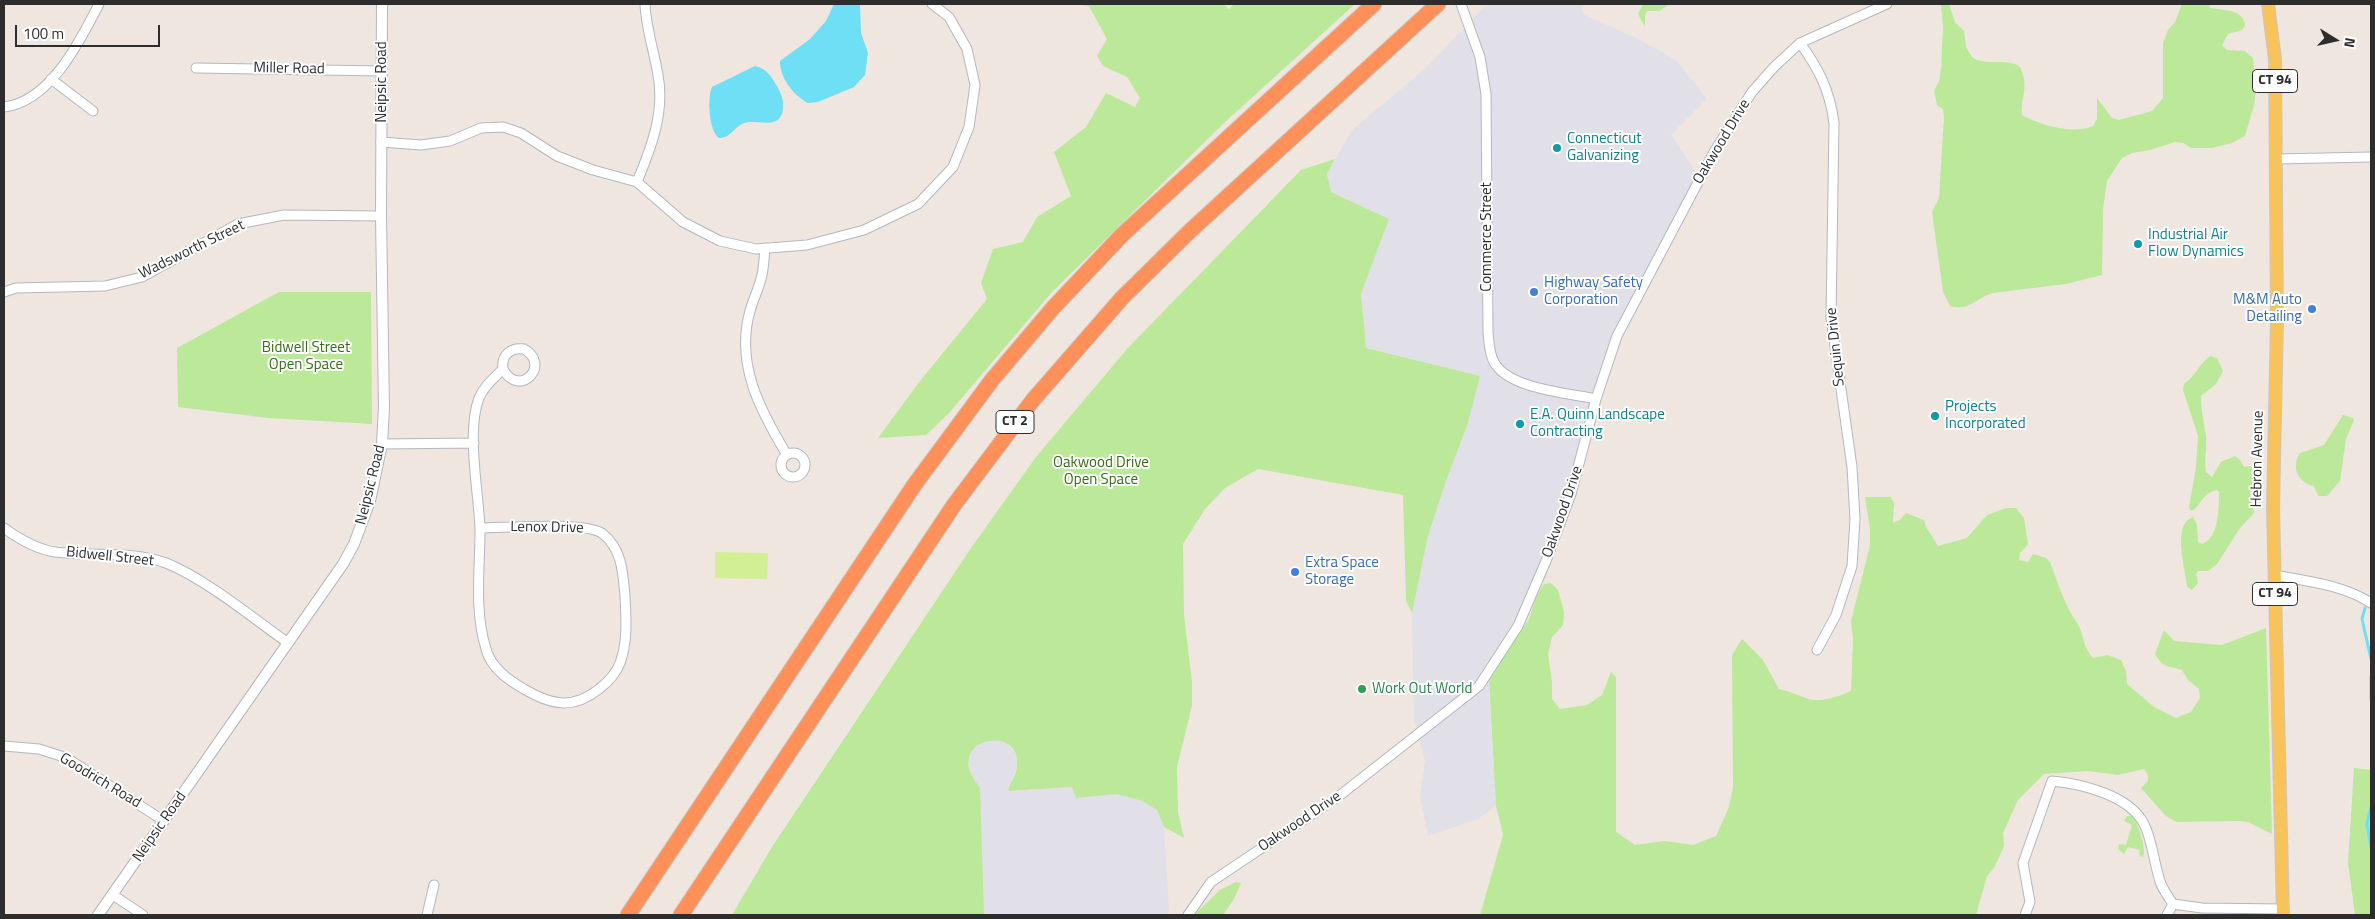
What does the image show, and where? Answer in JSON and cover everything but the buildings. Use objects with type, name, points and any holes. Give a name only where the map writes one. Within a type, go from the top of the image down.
[{"type":"highway","name":"CT 2","points":[[628,915],[910,491],[992,380],[1053,308],[1122,235],[1374,4]]},
{"type":"highway","name":"CT 2","points":[[681,915],[954,506],[1037,394],[1090,332],[1154,265],[1438,4]]},
{"type":"main road","name":"Hebron Avenue","points":[[2268,4],[2275,59],[2274,575],[2283,912]]},
{"type":"street","points":[[4,108],[41,91],[74,52],[98,4]]},
{"type":"street","name":"Neipsic Road","points":[[98,915],[344,564],[354,544],[370,501],[382,444],[384,408],[381,142],[382,4]]},
{"type":"street","points":[[636,182],[653,146],[659,113],[659,77],[645,17],[645,4]]},
{"type":"street","points":[[381,142],[421,145],[450,140],[481,128],[503,127],[520,133],[557,156],[593,170],[636,182],[683,222],[720,241],[756,249],[807,245],[864,230],[918,204],[953,167],[969,127],[975,85],[967,49],[948,17],[932,4]]},
{"type":"street","name":"Commerce Street","points":[[1461,4],[1481,62],[1486,99],[1488,332],[1492,357],[1502,373],[1518,382],[1596,399]]},
{"type":"street","name":"Oakwood Drive","points":[[1188,915],[1211,882],[1339,796],[1479,686],[1518,626],[1546,561],[1572,494],[1596,399],[1616,336],[1714,152],[1752,92],[1774,67],[1800,43],[1887,4]]},
{"type":"street","name":"Sequin Drive","points":[[1800,43],[1813,60],[1831,99],[1834,123],[1832,318],[1852,467],[1855,519],[1852,566],[1836,615],[1817,650]]},
{"type":"street","name":"Miller Road","points":[[196,68],[382,71]]},
{"type":"street","points":[[51,79],[94,111]]},
{"type":"street","points":[[2276,159],[2371,157]]},
{"type":"street","name":"Wadsworth Street","points":[[4,292],[16,288],[106,286],[142,277],[238,224],[284,215],[382,216]]},
{"type":"street","points":[[765,248],[762,278],[750,312],[744,342],[749,379],[764,417],[787,454]]},
{"type":"street","name":"Lenox Drive","points":[[480,528],[585,527],[602,533],[616,549],[623,568],[627,625],[620,663],[607,683],[587,699],[565,704],[541,699],[504,678],[486,652],[478,620],[480,528],[474,443],[475,417],[479,398],[488,384],[503,369]]},
{"type":"street","points":[[382,444],[474,443]]},
{"type":"street","name":"Bidwell Street","points":[[4,528],[24,542],[54,552],[135,557],[165,563],[199,581],[288,643]]},
{"type":"street","points":[[2274,575],[2322,583],[2361,596],[2371,603]]},
{"type":"street","name":"Goodrich Road","points":[[4,746],[39,749],[66,758],[164,821]]},
{"type":"street","points":[[2025,915],[2030,902],[2023,863],[2039,812],[2052,781],[2091,788],[2125,804],[2143,823],[2162,886],[2173,904]]},
{"type":"street","points":[[427,915],[434,885]]},
{"type":"street","points":[[113,894],[143,915]]},
{"type":"street","points":[[2173,904],[2202,908],[2283,912]]},
{"type":"street","points":[[2166,915],[2173,904]]},
{"type":"shaded area","points":[[1487,4],[1581,4],[1583,14],[1640,40],[1677,61],[1707,99],[1671,135],[1700,178],[1617,336],[1571,494],[1518,626],[1488,672],[1496,806],[1478,819],[1428,836],[1420,796],[1425,761],[1414,720],[1412,613],[1428,536],[1468,423],[1480,376],[1366,348],[1361,294],[1389,219],[1331,192],[1327,174],[1352,130],[1426,68]]},
{"type":"shaded area","points":[[999,739],[1007,743],[1015,753],[1018,763],[1008,791],[1073,787],[1076,798],[1117,794],[1142,801],[1157,810],[1164,827],[1169,912],[1166,915],[984,915],[972,777],[968,761],[971,751],[985,740]]},
{"type":"green space","points":[[1076,4],[1223,4],[1229,9],[1234,4],[1355,4],[1224,123],[1052,292],[949,413],[926,435],[878,438],[920,381],[987,299],[981,283],[993,249],[1023,242],[1037,217],[1071,196],[1054,152],[1086,127],[1106,93],[1135,107],[1140,98],[1127,77],[1103,66],[1097,56],[1107,39],[1089,6]]},
{"type":"green space","points":[[1643,4],[1669,4],[1660,11],[1647,11],[1645,27],[1638,14]]},
{"type":"green space","points":[[1941,4],[1949,4],[1955,22],[1964,31],[1966,47],[1972,57],[1984,61],[2015,64],[2020,67],[2024,81],[2022,115],[2047,125],[2066,129],[2085,129],[2093,126],[2097,119],[2097,98],[2112,118],[2119,120],[2152,111],[2163,98],[2163,43],[2168,30],[2175,22],[2182,4],[2209,4],[2210,8],[2237,13],[2244,20],[2245,26],[2242,30],[2228,34],[2222,45],[2227,50],[2245,51],[2253,58],[2256,91],[2245,136],[2232,143],[2212,148],[2191,148],[2183,143],[2175,142],[2150,150],[2132,153],[2122,158],[2107,181],[2103,209],[2102,275],[2066,284],[1993,293],[1968,306],[1950,306],[1943,292],[1932,212],[1939,198],[1944,117],[1943,109],[1937,105],[1934,91],[1939,81],[1941,70],[1943,27]]},
{"type":"green space","name":"Oakwood Drive Open Space","points":[[1335,159],[1327,174],[1331,192],[1389,219],[1361,294],[1366,348],[1480,376],[1468,423],[1428,536],[1412,613],[1406,601],[1403,495],[1258,469],[1225,488],[1205,509],[1183,544],[1184,615],[1192,682],[1192,706],[1177,767],[1178,812],[1184,838],[1164,827],[1157,810],[1142,801],[1117,794],[1076,798],[1072,787],[1008,791],[1017,769],[1016,753],[1010,745],[1001,741],[990,741],[981,744],[973,750],[969,759],[970,771],[980,788],[984,915],[732,915],[772,847],[971,548],[1036,457],[1127,349],[1301,170]]},
{"type":"green space","name":"Bidwell Street Open Space","points":[[279,292],[371,292],[372,424],[268,418],[178,407],[177,348]]},
{"type":"green space","points":[[2210,356],[2217,358],[2223,371],[2216,384],[2201,396],[2206,436],[2206,472],[2212,477],[2221,462],[2235,456],[2244,467],[2249,466],[2255,469],[2256,478],[2250,492],[2254,513],[2240,528],[2217,564],[2208,571],[2198,571],[2196,574],[2198,583],[2192,590],[2187,587],[2181,548],[2183,528],[2186,521],[2193,517],[2197,525],[2198,542],[2202,544],[2208,541],[2217,522],[2219,492],[2217,490],[2209,493],[2195,509],[2191,511],[2189,508],[2196,467],[2198,436],[2183,390],[2184,384]]},
{"type":"green space","points":[[2343,415],[2354,420],[2346,439],[2340,481],[2327,496],[2318,496],[2314,486],[2303,481],[2297,473],[2297,458],[2300,453],[2324,445]]},
{"type":"green space","points":[[1865,497],[1891,497],[1894,503],[1893,523],[1900,520],[1906,513],[1924,520],[1926,527],[1938,546],[1967,538],[1987,515],[2006,508],[2016,508],[2024,518],[2028,544],[2020,553],[2019,560],[2028,562],[2033,554],[2046,558],[2050,562],[2065,601],[2080,627],[2089,654],[2093,658],[2107,655],[2121,660],[2126,671],[2127,684],[2154,707],[2176,718],[2191,712],[2200,698],[2199,689],[2188,680],[2182,670],[2169,667],[2158,659],[2155,654],[2164,630],[2174,641],[2222,645],[2266,628],[2272,834],[2248,822],[2177,822],[2166,816],[2141,788],[2148,781],[2148,775],[2144,769],[2118,775],[2088,771],[2044,774],[2018,800],[2003,833],[2004,846],[1994,868],[1987,876],[1976,915],[1480,915],[1503,835],[1496,806],[1489,679],[1529,619],[1537,595],[1544,584],[1551,583],[1558,590],[1564,612],[1563,625],[1552,637],[1548,654],[1552,682],[1552,699],[1560,709],[1587,705],[1602,695],[1611,672],[1616,677],[1616,832],[1635,845],[1665,841],[1693,845],[1716,836],[1729,807],[1733,787],[1732,655],[1742,639],[1763,660],[1779,689],[1814,700],[1830,698],[1851,691],[1853,639],[1851,621],[1870,545],[1870,529]]},
{"type":"green space","points":[[715,552],[768,553],[767,579],[715,578]]},
{"type":"green space","points":[[2354,768],[2371,770],[2371,915],[2355,915],[2348,863]]},
{"type":"green space","points":[[2127,816],[2132,816],[2139,830],[2144,849],[2143,857],[2139,855],[2140,850],[2128,847],[2124,854],[2118,849],[2119,844],[2126,845],[2132,825],[2124,821]]},
{"type":"green space","points":[[1236,882],[1241,883],[1234,899],[1223,915],[1194,915],[1220,890]]},
{"type":"water","points":[[834,4],[860,4],[861,33],[868,53],[865,75],[854,87],[818,102],[808,103],[802,100],[788,85],[782,74],[780,61],[810,39],[826,21]]},
{"type":"water","points":[[755,66],[763,69],[773,79],[782,97],[783,108],[781,116],[772,122],[747,122],[729,135],[719,138],[711,122],[710,92],[712,87]]},
{"type":"waterway","points":[[2365,608],[2362,619],[2371,659]]},
{"type":"waterway","points":[[2371,677],[2371,699]]},
{"type":"waterway","points":[[2371,806],[2367,824],[2371,848]]},
{"type":"place","name":"Connecticut Galvanizing","points":[[1557,148]]},
{"type":"place","name":"Industrial Air Flow Dynamics","points":[[2138,244]]},
{"type":"place","name":"Highway Safety Corporation","points":[[1534,292]]},
{"type":"place","name":"M&M Auto Detailing","points":[[2312,309]]},
{"type":"place","name":"Projects Incorporated","points":[[1935,416]]},
{"type":"place","name":"E.A. Quinn Landscape Contracting","points":[[1520,424]]},
{"type":"place","name":"Extra Space Storage","points":[[1295,572]]},
{"type":"place","name":"Work Out World","points":[[1362,689]]}]
